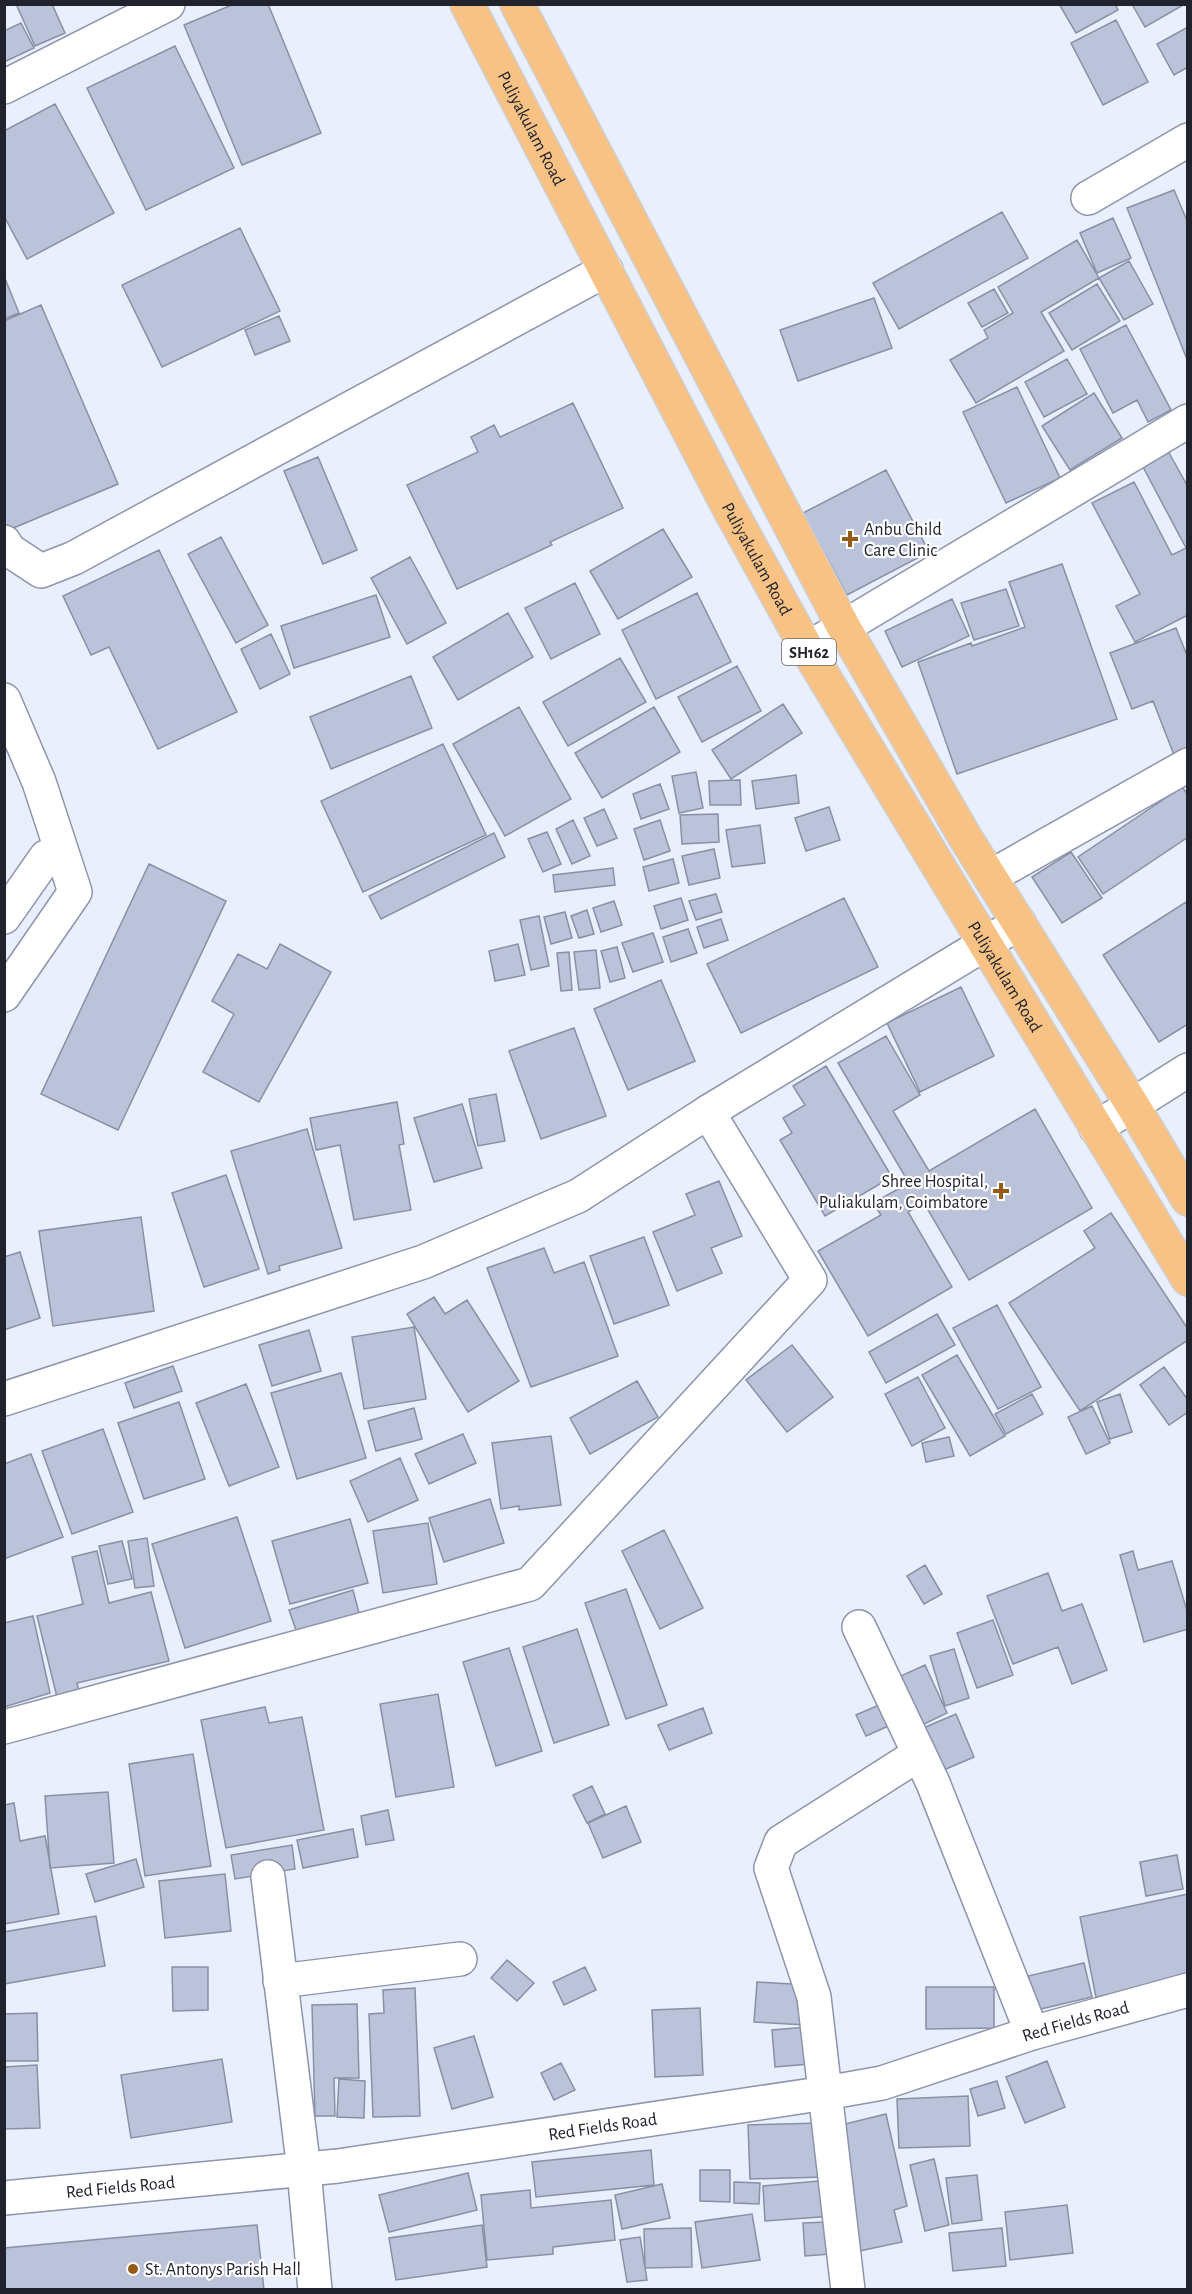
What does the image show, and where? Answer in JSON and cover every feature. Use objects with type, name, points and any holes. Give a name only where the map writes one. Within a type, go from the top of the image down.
[{"type":"main road","name":"Puliyakulam Road","points":[[467,4],[729,508],[807,649],[1188,1279]]},
{"type":"main road","name":"SH162","points":[[517,4],[843,626],[990,877],[1133,1106],[1188,1199]]},
{"type":"street","points":[[4,87],[168,4]]},
{"type":"street","points":[[1088,198],[1188,140]]},
{"type":"street","points":[[4,542],[9,550],[41,571],[74,558],[606,270]]},
{"type":"street","points":[[807,649],[1188,421]]},
{"type":"street","points":[[4,700],[39,782],[75,892],[4,995]]},
{"type":"street","points":[[990,877],[1188,765]]},
{"type":"street","points":[[4,917],[46,857]]},
{"type":"street","points":[[4,1399],[423,1262],[578,1196],[708,1112],[1019,923]]},
{"type":"street","points":[[1096,1128],[1188,1070]]},
{"type":"street","points":[[4,1727],[530,1584],[810,1280],[708,1112]]},
{"type":"street","points":[[859,1626],[933,1783],[1032,2033]]},
{"type":"street","points":[[848,2289],[814,1997],[771,1868],[781,1842],[919,1754]]},
{"type":"street","points":[[268,1877],[304,2170],[315,2289]]},
{"type":"street","points":[[280,1981],[460,1959]]},
{"type":"street","name":"Red Fields Road","points":[[4,2198],[304,2170],[826,2093],[882,2083],[1032,2033],[1188,1990]]},
{"type":"building","points":[[16,4],[52,4],[65,33],[35,46]]},
{"type":"building","points":[[234,4],[268,4],[321,133],[242,165],[184,25]]},
{"type":"building","points":[[1059,4],[1115,4],[1118,10],[1076,33]]},
{"type":"building","points":[[1132,4],[1185,4],[1145,27]]},
{"type":"building","points":[[1116,20],[1148,82],[1103,105],[1071,43]]},
{"type":"building","points":[[21,23],[34,48],[4,62],[4,31]]},
{"type":"building","points":[[1188,27],[1188,67],[1174,75],[1157,44]]},
{"type":"building","points":[[175,46],[234,168],[146,210],[87,88]]},
{"type":"building","points":[[55,104],[114,213],[27,259],[4,216],[4,131]]},
{"type":"building","points":[[1174,190],[1188,223],[1188,362],[1127,208]]},
{"type":"building","points":[[1002,212],[1028,258],[899,329],[873,283]]},
{"type":"building","points":[[1113,218],[1131,258],[1097,273],[1080,233]]},
{"type":"building","points":[[240,228],[280,311],[162,367],[122,285]]},
{"type":"building","points":[[1077,240],[1099,278],[1041,312],[1064,351],[976,403],[950,360],[988,338],[984,330],[1013,313],[998,287]]},
{"type":"building","points":[[1129,261],[1153,304],[1124,320],[1099,278]]},
{"type":"building","points":[[4,276],[19,313],[4,319]]},
{"type":"building","points":[[1097,284],[1120,321],[1072,350],[1049,313]]},
{"type":"building","points":[[994,289],[1008,313],[982,327],[968,303]]},
{"type":"building","points":[[874,298],[892,348],[798,381],[780,330]]},
{"type":"building","points":[[41,305],[118,484],[4,532],[4,321]]},
{"type":"building","points":[[279,316],[290,341],[255,355],[245,330]]},
{"type":"building","points":[[1126,325],[1171,410],[1148,422],[1137,400],[1113,413],[1080,349]]},
{"type":"building","points":[[1067,359],[1087,394],[1044,417],[1025,382]]},
{"type":"building","points":[[1017,387],[1060,478],[1006,503],[963,412]]},
{"type":"building","points":[[1094,393],[1122,438],[1070,470],[1042,426]]},
{"type":"building","points":[[573,403],[623,508],[550,542],[552,545],[457,589],[407,485],[478,452],[471,437],[494,425],[500,437]]},
{"type":"building","points":[[1168,451],[1188,487],[1188,615],[1135,642],[1116,606],[1140,594],[1092,503],[1134,482],[1172,555],[1186,548],[1142,465]]},
{"type":"building","points":[[318,457],[357,550],[323,564],[284,471]]},
{"type":"building","points":[[886,470],[929,552],[847,595],[803,513]]},
{"type":"building","points":[[663,529],[692,577],[618,619],[590,571]]},
{"type":"building","points":[[221,537],[268,625],[236,643],[188,554]]},
{"type":"building","points":[[159,550],[237,712],[158,749],[109,647],[91,655],[63,596]]},
{"type":"building","points":[[410,557],[446,623],[407,644],[371,578]]},
{"type":"building","points":[[1062,564],[1117,719],[957,774],[918,662],[1025,627],[1009,582]]},
{"type":"building","points":[[575,583],[600,634],[551,659],[525,608]]},
{"type":"building","points":[[1006,589],[1019,626],[974,640],[961,603]]},
{"type":"building","points":[[697,593],[731,662],[656,699],[622,630]]},
{"type":"building","points":[[376,595],[390,637],[294,668],[281,626]]},
{"type":"building","points":[[952,599],[969,636],[902,667],[885,631]]},
{"type":"building","points":[[508,613],[533,657],[458,700],[433,657]]},
{"type":"building","points":[[1176,628],[1188,658],[1188,755],[1176,760],[1153,701],[1132,709],[1110,653]]},
{"type":"building","points":[[271,634],[290,674],[260,689],[241,649]]},
{"type":"building","points":[[620,658],[646,702],[568,746],[543,702]]},
{"type":"building","points":[[737,666],[761,711],[702,742],[678,697]]},
{"type":"building","points":[[411,676],[432,728],[331,769],[310,717]]},
{"type":"building","points":[[783,704],[802,733],[731,779],[712,750]]},
{"type":"building","points":[[519,707],[571,799],[505,836],[453,744]]},
{"type":"building","points":[[654,707],[680,752],[602,798],[575,753]]},
{"type":"building","points":[[443,744],[486,835],[363,892],[321,801]]},
{"type":"building","points":[[696,772],[703,808],[679,813],[672,776]]},
{"type":"building","points":[[796,775],[799,803],[756,809],[752,781]]},
{"type":"building","points":[[740,780],[741,805],[710,805],[709,781]]},
{"type":"building","points":[[660,784],[669,809],[641,819],[633,794]]},
{"type":"building","points":[[1182,787],[1188,795],[1188,837],[1103,894],[1078,857]]},
{"type":"building","points":[[829,807],[840,840],[806,851],[795,818]]},
{"type":"building","points":[[604,809],[617,838],[597,846],[584,818]]},
{"type":"building","points":[[718,814],[719,842],[682,844],[680,815]]},
{"type":"building","points":[[573,820],[590,856],[572,864],[556,829]]},
{"type":"building","points":[[660,820],[670,851],[644,860],[634,829]]},
{"type":"building","points":[[760,825],[765,863],[732,867],[726,830]]},
{"type":"building","points":[[547,832],[561,864],[543,872],[528,839]]},
{"type":"building","points":[[494,833],[505,857],[381,919],[369,896]]},
{"type":"building","points":[[714,849],[720,878],[689,885],[682,856]]},
{"type":"building","points":[[1071,852],[1102,898],[1062,923],[1032,877]]},
{"type":"building","points":[[673,859],[679,883],[649,891],[643,867]]},
{"type":"building","points":[[149,864],[226,901],[118,1130],[41,1094]]},
{"type":"building","points":[[613,868],[615,885],[555,892],[553,875]]},
{"type":"building","points":[[716,894],[722,912],[696,920],[689,901]]},
{"type":"building","points":[[681,898],[688,920],[661,929],[654,906]]},
{"type":"building","points":[[844,898],[878,967],[741,1033],[707,964]]},
{"type":"building","points":[[614,901],[622,925],[601,932],[593,908]]},
{"type":"building","points":[[1186,902],[1188,905],[1188,1024],[1159,1042],[1103,955]]},
{"type":"building","points":[[587,910],[594,934],[579,938],[571,916]]},
{"type":"building","points":[[565,912],[572,938],[551,944],[544,917]]},
{"type":"building","points":[[539,916],[549,966],[531,970],[520,920]]},
{"type":"building","points":[[721,919],[728,940],[704,948],[697,927]]},
{"type":"building","points":[[688,929],[697,953],[671,962],[663,937]]},
{"type":"building","points":[[653,933],[663,962],[633,972],[622,943]]},
{"type":"building","points":[[280,944],[331,972],[259,1102],[203,1072],[234,1014],[212,1001],[238,954],[267,969]]},
{"type":"building","points":[[518,944],[525,975],[495,981],[489,951]]},
{"type":"building","points":[[617,947],[625,978],[610,982],[601,951]]},
{"type":"building","points":[[596,950],[600,988],[579,990],[574,952]]},
{"type":"building","points":[[569,952],[572,990],[561,991],[557,953]]},
{"type":"building","points":[[661,980],[695,1061],[628,1090],[594,1009]]},
{"type":"building","points":[[961,987],[994,1056],[920,1092],[887,1023]]},
{"type":"building","points":[[574,1028],[606,1116],[541,1139],[509,1051]]},
{"type":"building","points":[[886,1036],[920,1095],[893,1111],[929,1171],[1035,1109],[1092,1208],[969,1280],[924,1203],[908,1212],[952,1287],[868,1336],[818,1251],[881,1215],[873,1203],[909,1183],[838,1063]]},
{"type":"building","points":[[826,1066],[892,1177],[825,1216],[780,1140],[792,1133],[783,1118],[805,1105],[793,1086]]},
{"type":"building","points":[[496,1094],[505,1141],[478,1146],[469,1099]]},
{"type":"building","points":[[397,1102],[404,1144],[399,1145],[411,1210],[354,1220],[340,1145],[316,1150],[310,1118]]},
{"type":"building","points":[[462,1104],[482,1168],[434,1182],[414,1118]]},
{"type":"building","points":[[307,1129],[342,1248],[279,1266],[280,1270],[268,1274],[231,1151]]},
{"type":"building","points":[[226,1175],[259,1269],[204,1287],[172,1193]]},
{"type":"building","points":[[719,1181],[742,1236],[711,1248],[722,1273],[677,1291],[653,1232],[695,1215],[686,1194]]},
{"type":"building","points":[[1111,1213],[1188,1329],[1188,1340],[1080,1411],[1009,1303],[1095,1248],[1084,1231]]},
{"type":"building","points":[[141,1217],[154,1311],[53,1326],[39,1231]]},
{"type":"building","points":[[644,1237],[669,1305],[614,1324],[590,1256]]},
{"type":"building","points":[[544,1248],[554,1273],[584,1262],[618,1356],[531,1387],[487,1268]]},
{"type":"building","points":[[20,1252],[40,1318],[4,1330],[4,1257]]},
{"type":"building","points":[[434,1297],[445,1314],[467,1300],[519,1381],[468,1412],[407,1314]]},
{"type":"building","points":[[997,1305],[1041,1387],[998,1409],[953,1328]]},
{"type":"building","points":[[937,1314],[955,1345],[886,1383],[869,1352]]},
{"type":"building","points":[[414,1327],[426,1399],[364,1409],[352,1337]]},
{"type":"building","points":[[309,1330],[321,1371],[272,1386],[259,1345]]},
{"type":"building","points":[[792,1345],[833,1397],[787,1432],[746,1380]]},
{"type":"building","points":[[957,1355],[1005,1436],[970,1456],[922,1375]]},
{"type":"building","points":[[173,1366],[182,1391],[134,1408],[125,1383]]},
{"type":"building","points":[[1164,1367],[1188,1400],[1188,1412],[1169,1425],[1140,1385]]},
{"type":"building","points":[[341,1373],[366,1458],[297,1479],[271,1393]]},
{"type":"building","points":[[918,1377],[945,1428],[912,1446],[885,1394]]},
{"type":"building","points":[[637,1381],[658,1417],[590,1454],[570,1418]]},
{"type":"building","points":[[246,1384],[279,1467],[229,1486],[196,1403]]},
{"type":"building","points":[[1032,1394],[1043,1414],[1006,1434],[995,1414]]},
{"type":"building","points":[[1120,1394],[1132,1432],[1110,1439],[1097,1402]]},
{"type":"building","points":[[179,1402],[205,1479],[144,1499],[118,1423]]},
{"type":"building","points":[[1092,1406],[1110,1443],[1086,1454],[1068,1417]]},
{"type":"building","points":[[414,1408],[422,1439],[376,1451],[368,1421]]},
{"type":"building","points":[[103,1429],[133,1512],[72,1534],[42,1451]]},
{"type":"building","points":[[463,1434],[476,1463],[429,1484],[415,1454]]},
{"type":"building","points":[[551,1436],[561,1505],[519,1510],[519,1506],[501,1509],[492,1443]]},
{"type":"building","points":[[949,1437],[954,1456],[926,1462],[922,1443]]},
{"type":"building","points":[[31,1454],[63,1537],[4,1559],[4,1464]]},
{"type":"building","points":[[400,1458],[418,1500],[368,1522],[350,1481]]},
{"type":"building","points":[[490,1499],[504,1543],[444,1562],[429,1518]]},
{"type":"building","points":[[237,1517],[271,1621],[185,1648],[152,1544]]},
{"type":"building","points":[[350,1519],[368,1583],[290,1604],[272,1541]]},
{"type":"building","points":[[428,1523],[437,1584],[383,1593],[373,1531]]},
{"type":"building","points":[[664,1530],[703,1608],[660,1629],[622,1551]]},
{"type":"building","points":[[147,1538],[154,1586],[135,1588],[128,1541]]},
{"type":"building","points":[[122,1541],[132,1579],[108,1584],[99,1546]]},
{"type":"building","points":[[97,1551],[109,1603],[151,1592],[169,1661],[77,1683],[80,1696],[58,1701],[37,1616],[83,1604],[72,1557]]},
{"type":"building","points":[[1133,1551],[1138,1570],[1172,1561],[1188,1614],[1188,1629],[1144,1642],[1120,1555]]},
{"type":"building","points":[[925,1565],[942,1594],[924,1604],[907,1576]]},
{"type":"building","points":[[1048,1573],[1062,1611],[1082,1604],[1107,1670],[1072,1684],[1058,1647],[1013,1664],[987,1596]]},
{"type":"building","points":[[626,1589],[667,1705],[626,1719],[585,1603]]},
{"type":"building","points":[[353,1590],[359,1613],[297,1633],[289,1610]]},
{"type":"building","points":[[33,1616],[50,1693],[4,1707],[4,1623]]},
{"type":"building","points":[[993,1620],[1013,1675],[977,1688],[957,1633]]},
{"type":"building","points":[[577,1629],[609,1725],[554,1743],[523,1647]]},
{"type":"building","points":[[509,1648],[542,1751],[496,1766],[463,1662]]},
{"type":"building","points":[[954,1649],[969,1698],[945,1706],[930,1656]]},
{"type":"building","points":[[925,1665],[947,1713],[914,1729],[892,1680]]},
{"type":"building","points":[[438,1694],[454,1787],[396,1797],[380,1704]]},
{"type":"building","points":[[886,1702],[895,1723],[866,1736],[856,1715]]},
{"type":"building","points":[[265,1707],[269,1723],[302,1717],[324,1830],[226,1848],[201,1720]]},
{"type":"building","points":[[703,1708],[712,1733],[669,1750],[658,1725]]},
{"type":"building","points":[[956,1714],[974,1757],[932,1775],[914,1732]]},
{"type":"building","points":[[193,1754],[211,1866],[145,1876],[129,1764]]},
{"type":"building","points":[[592,1786],[605,1814],[587,1823],[573,1795]]},
{"type":"building","points":[[108,1792],[114,1863],[50,1868],[45,1796]]},
{"type":"building","points":[[14,1803],[20,1841],[45,1836],[59,1914],[4,1924],[4,1805]]},
{"type":"building","points":[[626,1806],[641,1842],[603,1858],[588,1823]]},
{"type":"building","points":[[388,1810],[394,1840],[366,1845],[361,1816]]},
{"type":"building","points":[[353,1829],[358,1857],[303,1868],[297,1840]]},
{"type":"building","points":[[292,1845],[295,1869],[235,1879],[231,1855]]},
{"type":"building","points":[[1177,1855],[1183,1889],[1146,1896],[1140,1862]]},
{"type":"building","points":[[136,1859],[144,1887],[95,1902],[86,1874]]},
{"type":"building","points":[[225,1874],[231,1931],[165,1938],[159,1881]]},
{"type":"building","points":[[1188,1894],[1188,1978],[1096,1997],[1080,1917]]},
{"type":"building","points":[[96,1916],[105,1966],[4,1984],[4,1932]]},
{"type":"building","points":[[507,1960],[534,1983],[517,2001],[491,1978]]},
{"type":"building","points":[[1084,1963],[1092,1997],[1032,2011],[1024,1977]]},
{"type":"building","points":[[172,1967],[208,1967],[208,2010],[173,2011]]},
{"type":"building","points":[[585,1967],[596,1990],[564,2005],[553,1982]]},
{"type":"building","points":[[757,1982],[808,1985],[806,2025],[754,2022]]},
{"type":"building","points":[[926,1987],[994,1987],[994,2028],[926,2029]]},
{"type":"building","points":[[415,1988],[420,2116],[373,2117],[369,2014],[384,2013],[383,1990]]},
{"type":"building","points":[[357,2004],[359,2078],[334,2078],[335,2116],[315,2116],[312,2005]]},
{"type":"building","points":[[700,2008],[703,2075],[655,2077],[652,2010]]},
{"type":"building","points":[[37,2013],[38,2061],[4,2061],[4,2014]]},
{"type":"building","points":[[807,2027],[810,2064],[775,2067],[772,2030]]},
{"type":"building","points":[[474,2036],[493,2097],[452,2109],[434,2048]]},
{"type":"building","points":[[222,2059],[232,2122],[131,2138],[121,2075]]},
{"type":"building","points":[[1047,2061],[1065,2107],[1025,2123],[1006,2077]]},
{"type":"building","points":[[561,2063],[575,2090],[554,2100],[541,2073]]},
{"type":"building","points":[[37,2065],[40,2128],[4,2129],[4,2067]]},
{"type":"building","points":[[339,2079],[365,2081],[364,2118],[337,2117]]},
{"type":"building","points":[[997,2081],[1005,2108],[978,2116],[970,2089]]},
{"type":"building","points":[[968,2096],[970,2146],[899,2148],[897,2099]]},
{"type":"building","points":[[886,2114],[907,2206],[894,2210],[902,2242],[859,2251],[833,2127]]},
{"type":"building","points":[[822,2123],[824,2177],[750,2179],[748,2125]]},
{"type":"building","points":[[651,2150],[654,2185],[536,2197],[532,2162]]},
{"type":"building","points":[[934,2159],[949,2225],[925,2231],[910,2165]]},
{"type":"building","points":[[700,2170],[730,2170],[730,2202],[700,2201]]},
{"type":"building","points":[[468,2173],[477,2210],[389,2232],[379,2195]]},
{"type":"building","points":[[977,2175],[982,2220],[952,2224],[946,2178]]},
{"type":"building","points":[[830,2180],[833,2216],[765,2221],[763,2186]]},
{"type":"building","points":[[734,2182],[760,2183],[759,2204],[734,2203]]},
{"type":"building","points":[[662,2184],[670,2218],[622,2229],[615,2195]]},
{"type":"building","points":[[530,2190],[531,2208],[611,2200],[615,2240],[553,2247],[553,2254],[487,2260],[481,2195]]},
{"type":"building","points":[[1067,2205],[1073,2253],[1010,2260],[1005,2212]]},
{"type":"building","points":[[752,2214],[760,2260],[702,2268],[695,2222]]},
{"type":"building","points":[[828,2222],[830,2254],[805,2256],[803,2223]]},
{"type":"building","name":"St. Antonys Parish Hall","points":[[257,2225],[264,2290],[4,2290],[4,2248]]},
{"type":"building","points":[[482,2225],[487,2267],[396,2280],[389,2238]]},
{"type":"building","points":[[691,2228],[692,2267],[645,2268],[644,2229]]},
{"type":"building","points":[[1002,2228],[1006,2266],[953,2271],[949,2233]]},
{"type":"building","points":[[640,2237],[647,2280],[627,2282],[620,2240]]},
{"type":"place","name":"Anbu Child Care Clinic","points":[[850,539]]},
{"type":"place","name":"Shree Hospital, Puliakulam, Coimbatore","points":[[1001,1191]]},
{"type":"place","name":"St. Antonys Parish Hall","points":[[133,2269]]}]
